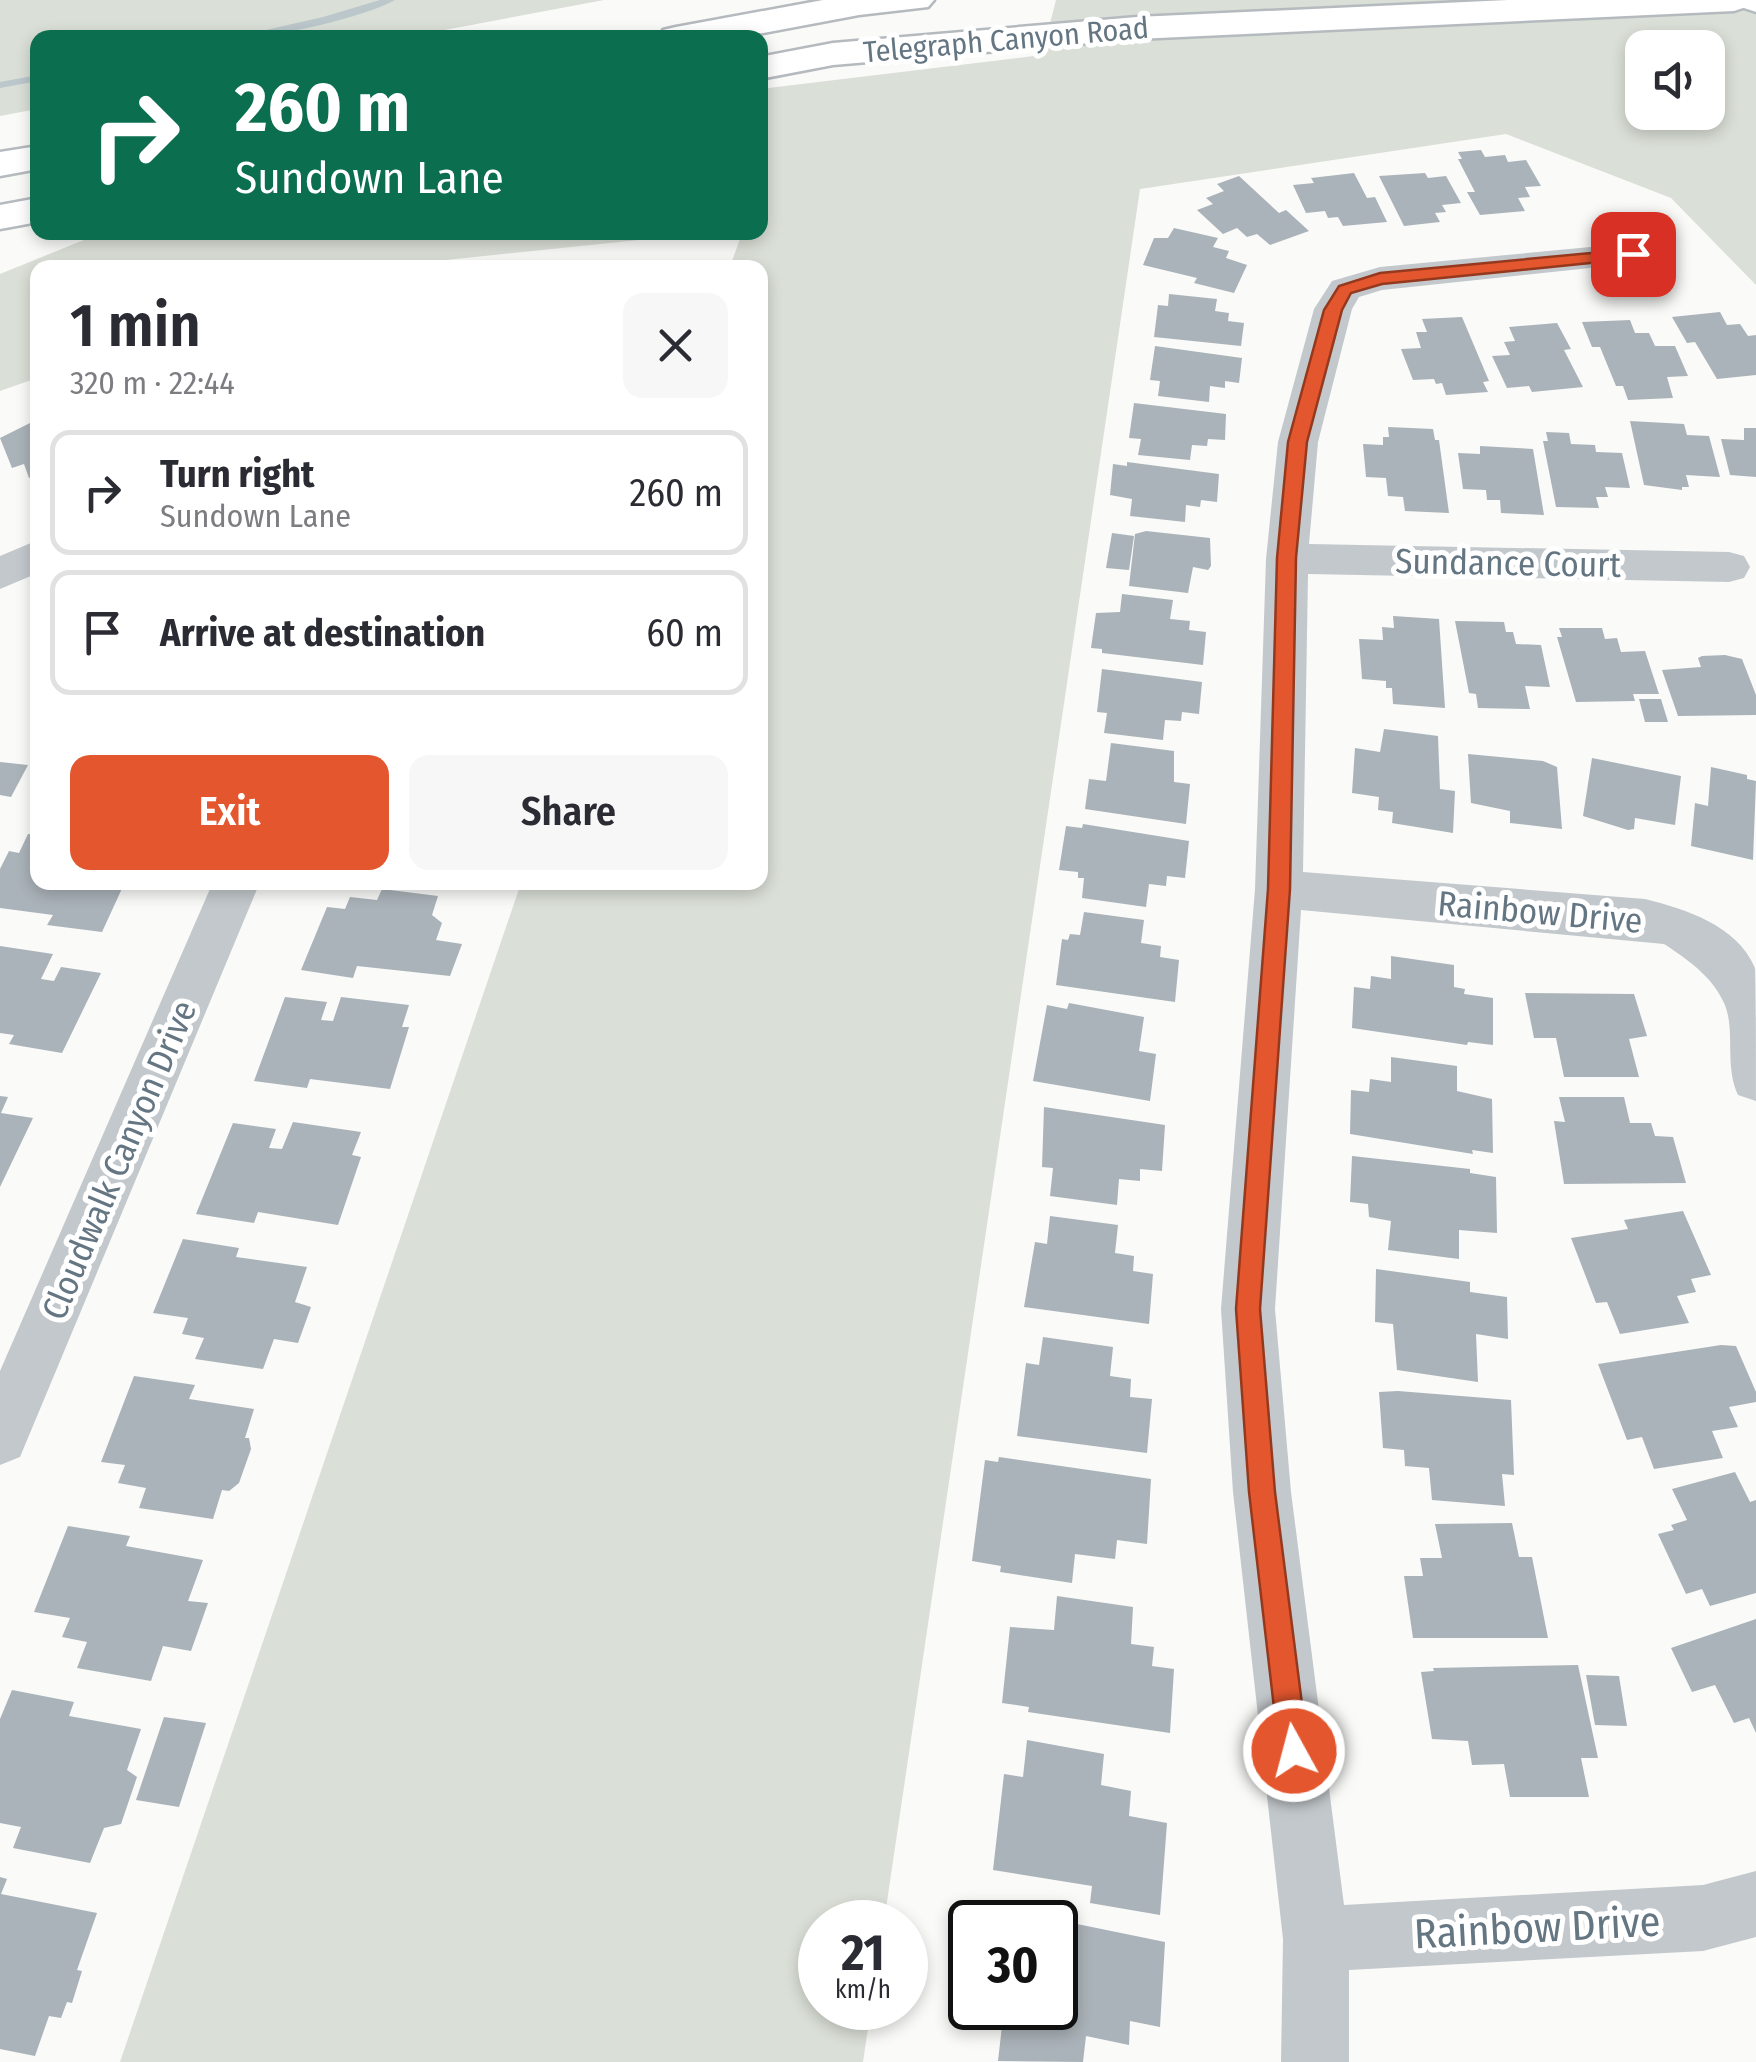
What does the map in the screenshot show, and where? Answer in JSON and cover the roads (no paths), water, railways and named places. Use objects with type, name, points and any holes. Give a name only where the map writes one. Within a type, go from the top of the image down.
[{"type":"main road","name":"Telegraph Canyon Road","points":[[719,30],[860,4],[916,0]]},
{"type":"main road","name":"Telegraph Canyon Road","points":[[768,66],[833,54],[1137,28],[1734,0]]},
{"type":"main road","points":[[0,164],[30,158]]},
{"type":"main road","points":[[0,217],[30,211]]},
{"type":"street","points":[[1315,2062],[1316,1938],[1262,1492],[1248,1309],[1279,889],[1287,558],[1298,442],[1333,310],[1345,290],[1380,279],[1633,254]]},
{"type":"street","points":[[0,574],[30,558]]},
{"type":"street","name":"Sundance Court","points":[[1287,558],[1728,567]]},
{"type":"street","name":"Rainbow Drive","points":[[1279,889],[1645,919],[1677,927],[1715,952],[1750,999],[1756,1079]]},
{"type":"street","name":"Cloudwalk Canyon Drive","points":[[0,1437],[234,890]]},
{"type":"street","name":"Rainbow Drive","points":[[1316,1938],[1702,1918],[1756,1904]]},
{"type":"waterway","points":[[276,30],[390,0]]},
{"type":"waterway","points":[[0,85],[30,79]]}]
